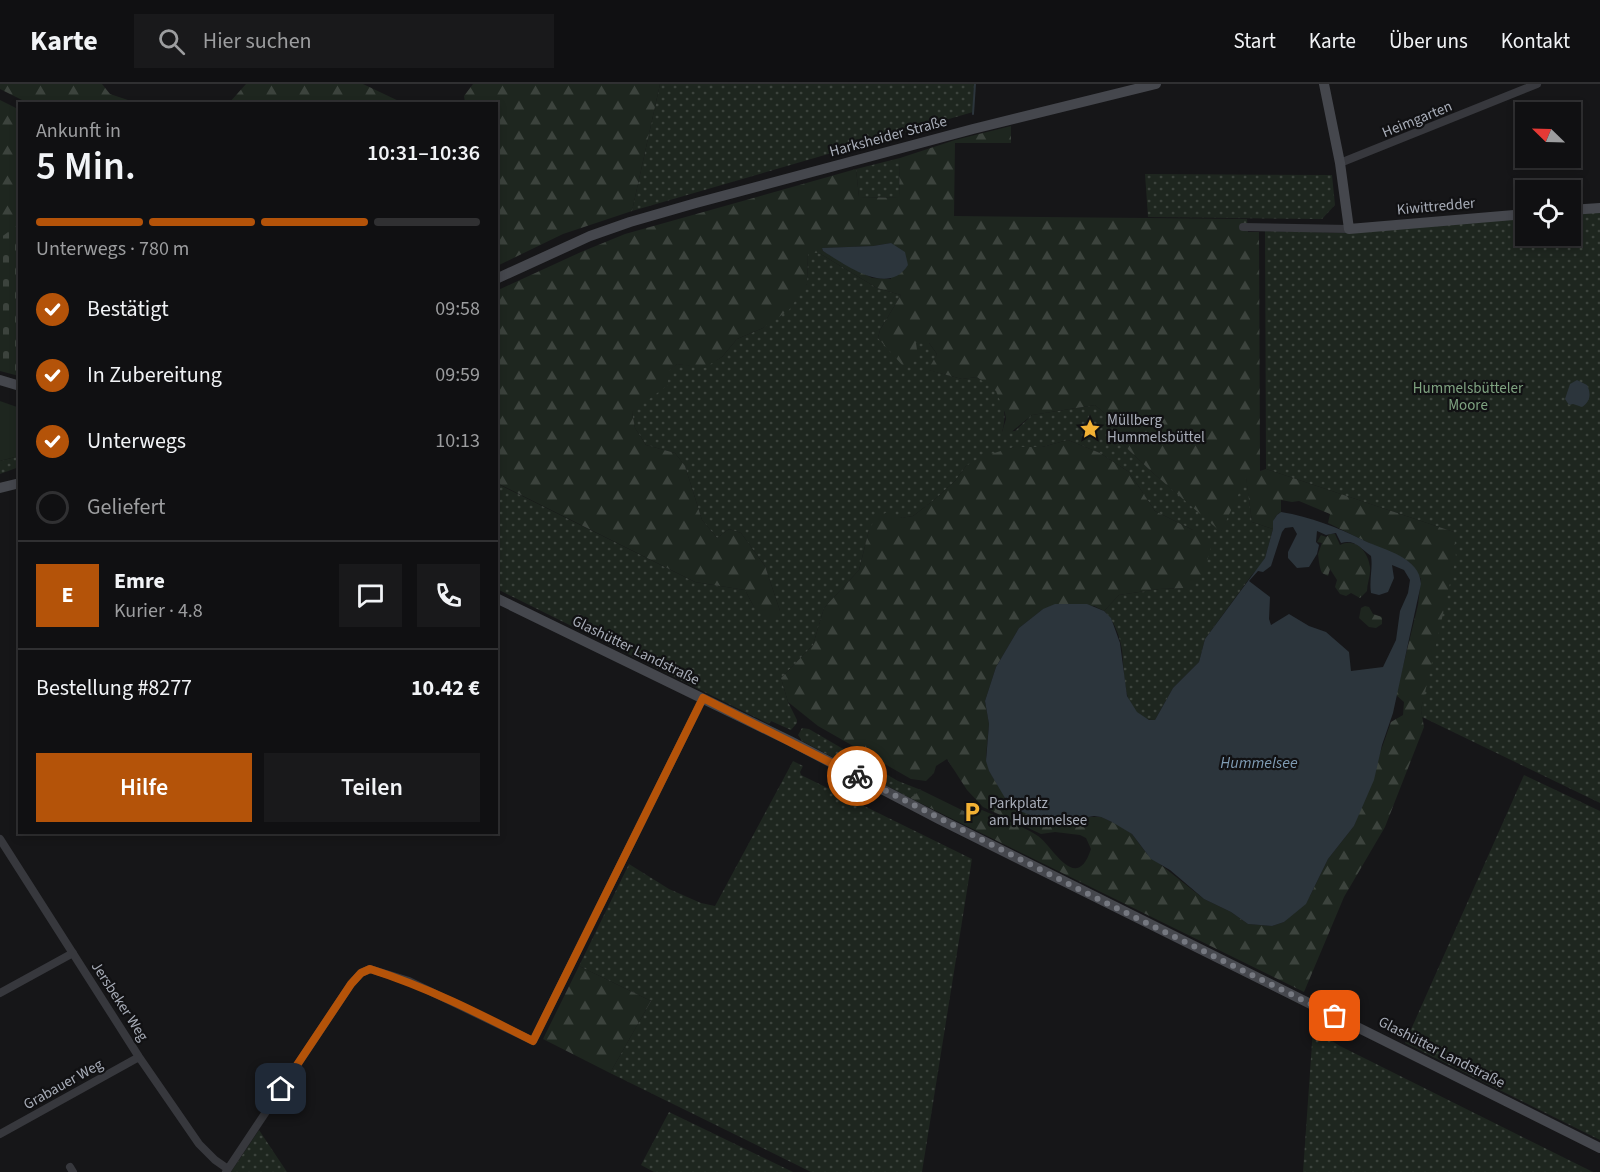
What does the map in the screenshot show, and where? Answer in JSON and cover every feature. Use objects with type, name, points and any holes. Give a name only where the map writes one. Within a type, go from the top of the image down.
[{"type":"street","name":"Harksheider Straße","points":[[498,278],[590,236],[630,222],[962,132],[1156,84]]},
{"type":"street","points":[[1323,84],[1340,164],[1349,229]]},
{"type":"street","name":"Heimgarten","points":[[1340,164],[1537,84]]},
{"type":"street","points":[[1581,209],[1600,208]]},
{"type":"street","name":"Kiwittredder","points":[[1243,227],[1349,229],[1515,214]]},
{"type":"street","points":[[0,380],[18,385]]},
{"type":"street","points":[[0,488],[18,484]]},
{"type":"street","name":"Glashütter Landstraße","points":[[498,599],[703,698],[1104,902],[1600,1148]]},
{"type":"street","points":[[227,1170],[351,984],[361,973],[370,969],[409,981],[533,1041],[703,698]]},
{"type":"street","name":"Jersbeker Weg","points":[[0,839],[139,1057],[199,1144],[227,1170]]},
{"type":"street","points":[[0,993],[73,953]]},
{"type":"street","name":"Grabauer Weg","points":[[0,1134],[139,1057]]},
{"type":"green space","points":[[0,84],[102,84],[110,94],[134,102],[26,102],[0,89]]},
{"type":"green space","points":[[246,84],[363,84],[401,102],[230,102]]},
{"type":"green space","points":[[473,84],[660,84],[632,211],[563,234],[498,266],[498,102],[465,102],[464,96]]},
{"type":"green space","points":[[660,84],[974,84],[973,112],[632,211]]},
{"type":"green space","points":[[0,100],[18,109],[18,230],[0,241]]},
{"type":"green space","points":[[1011,126],[1011,143],[955,143],[954,216],[1247,219],[1248,232],[1259,232],[1260,471],[1266,469],[1454,532],[1456,557],[1421,710],[1424,727],[1385,827],[1344,897],[1304,992],[910,798],[921,790],[972,815],[982,810],[1025,828],[1044,841],[1064,863],[1071,867],[1078,868],[1085,862],[1091,849],[1086,838],[1080,835],[1055,832],[1041,834],[983,807],[967,790],[947,759],[936,766],[934,773],[926,781],[911,779],[818,726],[788,702],[781,678],[813,645],[824,608],[859,570],[869,530],[875,519],[887,512],[900,518],[913,516],[955,481],[966,466],[981,457],[1014,447],[1042,447],[1068,440],[1100,453],[1129,472],[1155,511],[1193,530],[1211,547],[1203,575],[1184,588],[1119,595],[1104,611],[1094,606],[1043,609],[1019,628],[996,667],[985,701],[989,724],[986,756],[989,771],[1010,804],[1031,816],[1045,821],[1059,822],[1082,817],[1101,817],[1119,825],[1132,834],[1147,854],[1204,899],[1231,912],[1248,924],[1272,926],[1284,922],[1310,896],[1328,859],[1354,826],[1391,722],[1403,715],[1404,702],[1396,695],[1418,605],[1421,579],[1410,563],[1328,523],[1330,514],[1299,501],[1281,500],[1281,512],[1274,519],[1273,529],[1252,522],[1246,478],[1221,532],[1114,436],[1111,419],[1095,405],[1032,415],[1004,438],[1002,432],[1006,419],[1005,413],[996,391],[977,377],[962,379],[928,370],[937,354],[929,343],[916,343],[918,357],[911,365],[903,366],[878,338],[880,330],[901,295],[877,288],[819,253],[808,253],[807,284],[789,310],[763,328],[737,339],[722,357],[704,368],[677,364],[668,372],[668,385],[632,412],[635,428],[646,445],[675,453],[685,466],[702,520],[717,538],[729,529],[741,533],[765,566],[780,611],[770,619],[754,607],[745,590],[695,582],[498,484],[498,290],[625,234],[856,169],[859,197],[899,198],[900,158],[955,140]],"holes":[[[891,243],[891,279],[872,278],[823,251],[822,248]]]},
{"type":"green space","points":[[900,158],[899,198],[859,197],[856,169]]},
{"type":"green space","points":[[1145,174],[1332,175],[1335,205],[1322,219],[1148,217]]},
{"type":"green space","name":"Hummelsbütteler Moore","points":[[1600,212],[1600,803],[1422,717],[1421,710],[1454,532],[1266,469],[1265,231],[1350,233],[1515,219],[1515,246],[1581,246],[1581,213]]},
{"type":"green space","points":[[18,225],[18,376],[0,371],[0,238]]},
{"type":"green space","points":[[808,253],[819,253],[877,288],[901,295],[880,330],[878,338],[883,343],[929,343],[937,354],[929,370],[962,379],[977,377],[992,387],[1003,406],[1002,432],[1015,431],[1032,415],[1095,405],[1111,419],[1114,436],[1221,531],[1246,476],[1252,522],[1273,529],[1265,558],[1205,639],[1199,662],[1173,688],[1155,720],[1144,718],[1130,704],[1120,640],[1114,624],[1104,611],[1119,595],[1184,588],[1193,530],[1155,511],[1129,472],[1100,453],[1068,440],[1042,447],[1014,447],[966,466],[955,481],[913,516],[900,518],[869,530],[859,570],[824,608],[813,645],[781,678],[788,702],[797,720],[791,730],[771,721],[769,724],[498,589],[498,484],[695,582],[745,590],[754,607],[780,611],[765,566],[741,533],[729,529],[717,538],[702,520],[685,466],[675,453],[646,445],[635,428],[632,412],[677,364],[704,367],[722,357],[737,339],[763,328],[807,284]]},
{"type":"green space","points":[[0,401],[18,407],[18,456],[0,461]]},
{"type":"green space","points":[[18,456],[18,467],[0,474],[0,461]]},
{"type":"green space","points":[[1335,534],[1340,545],[1356,544],[1367,556],[1370,567],[1367,591],[1360,598],[1351,593],[1346,596],[1340,594],[1335,587],[1337,580],[1330,569],[1328,576],[1322,573],[1318,554],[1322,543],[1317,542],[1321,535],[1326,537]]},
{"type":"green space","points":[[1369,607],[1373,614],[1382,617],[1382,624],[1376,628],[1369,627],[1359,618],[1361,608]]},
{"type":"green space","points":[[802,728],[809,729],[898,781],[921,790],[910,798],[802,741],[798,735]]},
{"type":"green space","points":[[793,761],[803,766],[801,775],[972,859],[922,1172],[811,1172],[610,1073],[651,1001],[579,966],[629,864],[669,889],[701,903],[715,906]]},
{"type":"green space","points":[[1524,775],[1600,811],[1600,1140],[1405,1043]]},
{"type":"green space","points":[[579,966],[651,1001],[610,1073],[543,1039]]},
{"type":"green space","points":[[1313,1029],[1340,1046],[1593,1172],[1303,1172]]},
{"type":"green space","points":[[669,1112],[793,1172],[654,1172],[641,1165]]},
{"type":"green space","points":[[259,1130],[287,1172],[231,1172]]},
{"type":"water","points":[[891,243],[905,252],[908,265],[900,274],[890,278],[878,278],[855,270],[823,251],[822,248],[873,246]]},
{"type":"water","points":[[1577,380],[1587,385],[1589,391],[1589,400],[1582,407],[1569,405],[1565,399],[1570,384]]},
{"type":"water","name":"Hummelsee","points":[[1281,512],[1313,520],[1391,551],[1414,567],[1421,584],[1393,713],[1382,745],[1374,780],[1354,826],[1328,859],[1306,904],[1284,922],[1272,926],[1248,924],[1231,912],[1204,899],[1170,870],[1151,859],[1132,834],[1112,822],[1094,816],[1059,822],[1045,821],[1020,811],[1005,798],[989,771],[986,761],[989,724],[985,701],[996,667],[1019,628],[1043,609],[1055,604],[1087,604],[1104,611],[1111,618],[1120,643],[1127,696],[1137,712],[1149,720],[1155,720],[1173,688],[1199,662],[1205,639],[1265,558],[1273,521]],"holes":[[[1293,527],[1297,534],[1288,552],[1288,558],[1297,568],[1309,567],[1317,554],[1319,545],[1316,542],[1317,531],[1326,535],[1336,533],[1341,543],[1350,542],[1360,547],[1371,556],[1371,593],[1379,595],[1388,592],[1394,578],[1392,565],[1404,570],[1410,580],[1408,593],[1400,611],[1396,640],[1383,667],[1351,671],[1349,652],[1326,632],[1309,626],[1289,614],[1271,625],[1270,597],[1249,581],[1258,571],[1263,572],[1271,566],[1285,528]]]},
{"type":"waterway","points":[[973,114],[975,84]]},
{"type":"way so far","points":[[857,776],[898,799],[1335,1016]]},
{"type":"place","name":"Müllberg Hummelsbüttel","points":[[1090,429]]},
{"type":"place","name":"Parkplatz am Hummelsee","points":[[972,812]]},
{"type":"route","points":[[281,1089],[351,984],[361,973],[370,969],[409,981],[533,1041],[703,698],[857,776]]}]
